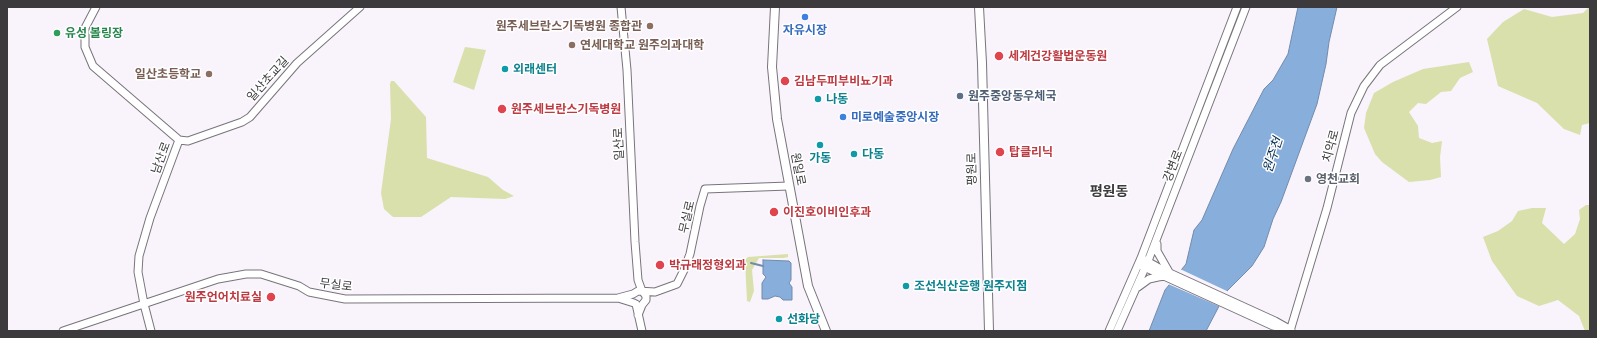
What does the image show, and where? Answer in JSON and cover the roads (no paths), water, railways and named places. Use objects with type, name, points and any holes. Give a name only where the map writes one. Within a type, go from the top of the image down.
[{"type":"main road","name":"원일로","points":[[776,7],[772,67],[777,119],[808,286],[826,331]]},
{"type":"main road","name":"평원로","points":[[979,7],[982,63],[989,331]]},
{"type":"street","name":"남산로","points":[[96,7],[85,28],[85,47],[93,66],[179,140],[150,218],[139,256],[138,272],[151,331]]},
{"type":"street","name":"일산초교길","points":[[179,140],[188,141],[242,122],[250,117],[297,63],[360,7]]},
{"type":"street","name":"일산로","points":[[621,7],[627,70],[638,292]]},
{"type":"street","name":"강변로","points":[[1117,331],[1136,288],[1143,263],[1238,7]]},
{"type":"street","name":"강변로","points":[[1109,331],[1157,238],[1246,7]]},
{"type":"street","name":"치악로","points":[[1290,331],[1327,208],[1351,113],[1364,86],[1380,65],[1457,7]]},
{"type":"street","name":"무실로","points":[[655,292],[677,284],[684,270],[690,254],[705,189],[789,186]]},
{"type":"street","points":[[1157,238],[1157,251],[1160,270]]},
{"type":"street","points":[[1143,263],[1250,312],[1275,321],[1290,331]]},
{"type":"street","points":[[1136,288],[1160,270]]},
{"type":"street","name":"무실로","points":[[63,331],[218,279],[246,274],[261,274],[299,286],[309,292],[345,299],[618,298]]},
{"type":"street","points":[[618,298],[638,292],[655,292]]},
{"type":"street","points":[[638,292],[632,300],[640,303]]},
{"type":"street","points":[[638,292],[646,296],[640,303],[638,315],[642,331]]},
{"type":"street","points":[[618,298],[640,303],[655,292]]},
{"type":"water","name":"원주천","points":[[1298,7],[1337,7],[1317,104],[1281,202],[1273,219],[1264,247],[1252,266],[1227,291],[1206,331],[1149,331],[1165,290],[1186,264],[1194,230],[1202,220],[1233,149],[1264,89],[1273,80],[1288,54]]},
{"type":"water","points":[[763,260],[789,261],[791,263],[791,280],[789,283],[792,287],[792,300],[783,300],[780,297],[775,296],[768,299],[762,299],[762,283],[766,277],[763,274]]},
{"type":"waterway","points":[[751,263],[763,266]]},
{"type":"place","name":"자유시장","points":[[805,17]]},
{"type":"place","name":"원주세브란스기독병원 종합관","points":[[650,26]]},
{"type":"place","name":"유성 볼링장","points":[[57,33]]},
{"type":"place","name":"연세대학교 원주의과대학","points":[[572,45]]},
{"type":"place","name":"세계건강활법운동원","points":[[999,56]]},
{"type":"place","name":"외래센터","points":[[505,69]]},
{"type":"place","name":"일산초등학교","points":[[209,74]]},
{"type":"place","name":"김남두피부비뇨기과","points":[[785,81]]},
{"type":"place","name":"원주중앙동우체국","points":[[960,96]]},
{"type":"place","name":"나동","points":[[818,99]]},
{"type":"place","name":"원주세브란스기독병원","points":[[502,109]]},
{"type":"place","name":"미로예술중앙시장","points":[[843,117]]},
{"type":"place","name":"가동","points":[[820,145]]},
{"type":"place","name":"탑클리닉","points":[[1000,152]]},
{"type":"place","name":"다동","points":[[854,154]]},
{"type":"place","name":"영천교회","points":[[1308,179]]},
{"type":"place","name":"이진호이비인후과","points":[[774,212]]},
{"type":"place","name":"박규래정형외과","points":[[660,265]]},
{"type":"place","name":"조선식산은행 원주지점","points":[[906,286]]},
{"type":"place","name":"원주언어치료실","points":[[271,297]]},
{"type":"place","name":"선화당","points":[[779,319]]},
{"type":"district","name":"평원동","points":[[1109,192]]}]
